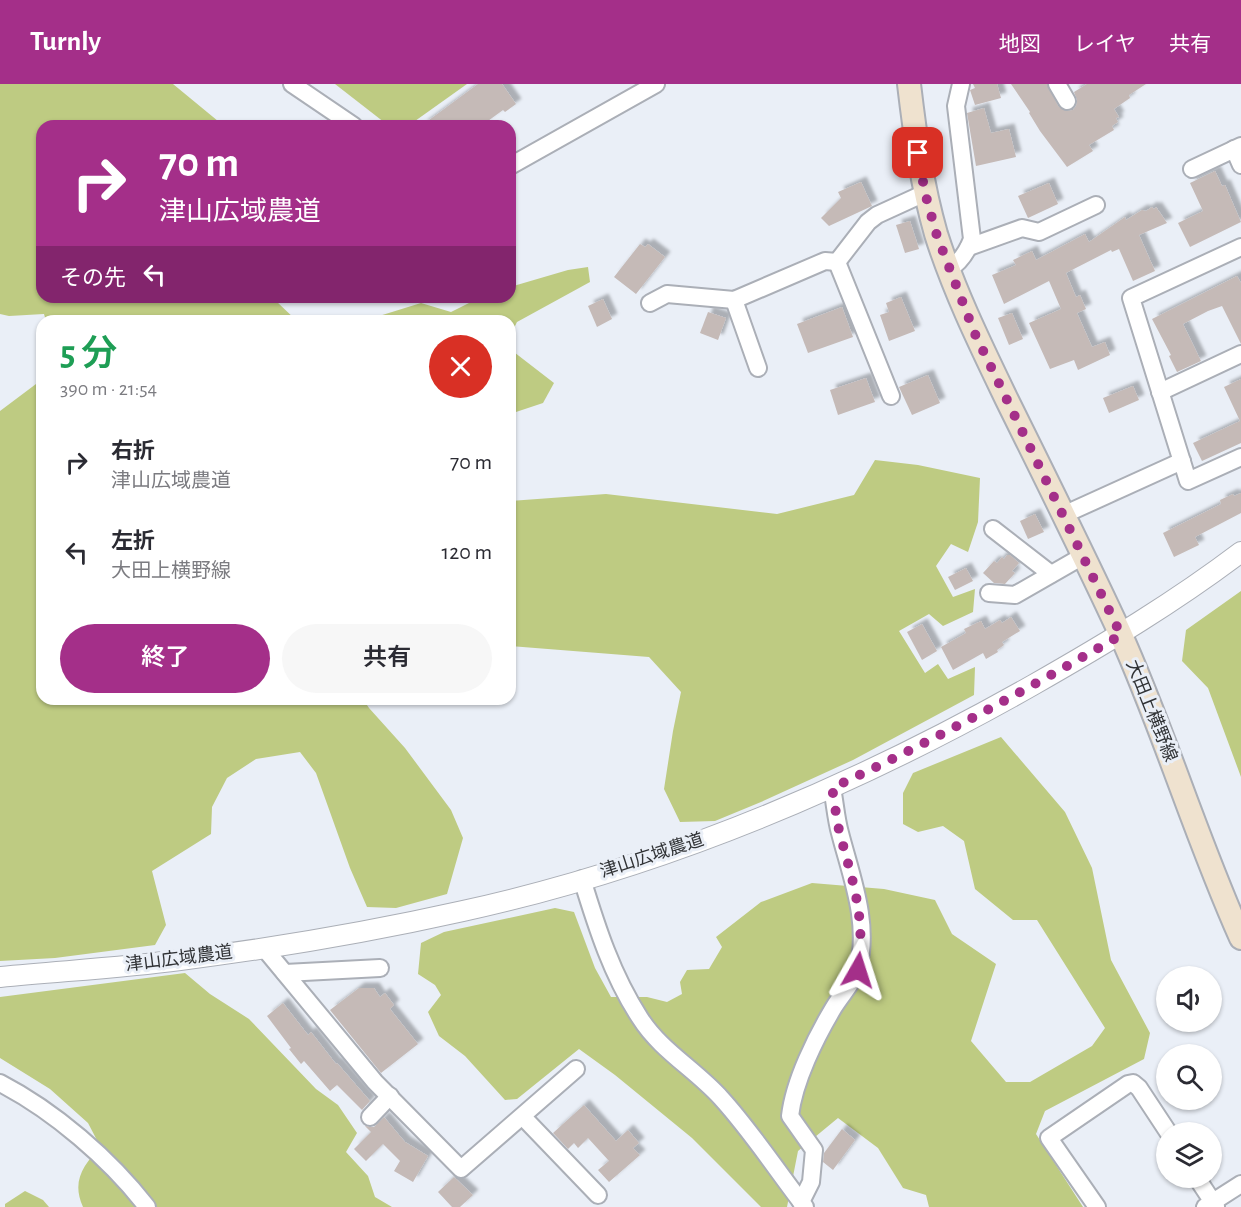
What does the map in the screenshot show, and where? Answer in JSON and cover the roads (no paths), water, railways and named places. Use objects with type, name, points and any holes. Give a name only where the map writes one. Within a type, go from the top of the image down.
[{"type":"main road","name":"大田上横野線","points":[[909,84],[914,132],[925,193],[949,269],[975,334],[1121,635],[1182,786],[1211,869],[1241,938]]},
{"type":"street","points":[[292,84],[345,120]]},
{"type":"street","points":[[516,163],[656,84]]},
{"type":"street","points":[[949,269],[958,264],[972,239],[956,106],[961,84]]},
{"type":"street","points":[[1057,84],[1067,101]]},
{"type":"street","points":[[1192,169],[1237,148],[1241,165]]},
{"type":"street","points":[[837,262],[868,222],[877,215],[925,193]]},
{"type":"street","points":[[969,247],[1022,228],[1039,232],[1096,205]]},
{"type":"street","points":[[1241,247],[1131,298],[1188,481],[1241,457]]},
{"type":"street","points":[[650,303],[667,294],[734,300],[825,261],[837,262]]},
{"type":"street","points":[[837,262],[891,396]]},
{"type":"street","points":[[734,300],[758,369]]},
{"type":"street","points":[[1160,392],[1241,354]]},
{"type":"street","points":[[1063,515],[1182,461]]},
{"type":"street","points":[[993,529],[1051,574]]},
{"type":"street","name":"津山広域農道","points":[[0,977],[177,960],[369,931],[456,912],[582,879],[699,841],[832,788],[901,756],[985,712],[1121,635],[1241,552]]},
{"type":"street","points":[[989,593],[1015,595],[1083,556]]},
{"type":"street","points":[[803,1204],[811,1182],[814,1150],[790,1116],[791,1108],[805,1065],[835,1006],[858,970],[860,954],[860,914],[832,788]]},
{"type":"street","points":[[582,879],[616,979],[641,1020],[661,1044],[721,1098],[803,1204]]},
{"type":"street","points":[[264,948],[390,1096],[461,1169],[576,1069]]},
{"type":"street","points":[[285,973],[380,968]]},
{"type":"street","points":[[0,1083],[46,1110],[123,1178],[147,1207]]},
{"type":"street","points":[[1097,1207],[1049,1137],[1128,1084],[1133,1083],[1139,1088],[1161,1122]]},
{"type":"street","points":[[370,1117],[390,1096]]},
{"type":"street","points":[[523,1117],[598,1195]]},
{"type":"street","points":[[1202,1188],[1211,1205],[1241,1184]]}]
